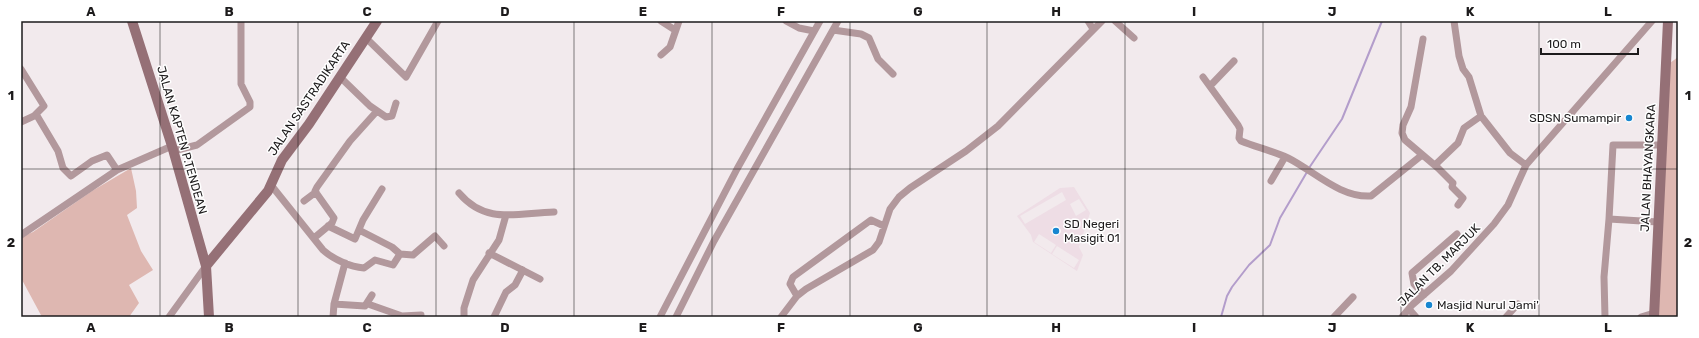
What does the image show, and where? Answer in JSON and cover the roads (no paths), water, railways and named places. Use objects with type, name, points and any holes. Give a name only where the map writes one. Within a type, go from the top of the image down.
[{"type":"street","name":"JALAN KAPTEN P.TENDEAN","points":[[132,21],[173,149],[206,266],[209,317]]},
{"type":"street","points":[[21,235],[118,170],[173,149],[197,145],[250,107],[250,102],[240,84],[240,21]]},
{"type":"street","name":"JALAN SASTRADIKARTA","points":[[206,266],[271,185],[282,160],[340,78],[377,21]]},
{"type":"street","points":[[366,38],[406,77],[438,21]]},
{"type":"street","points":[[661,21],[675,30]]},
{"type":"street","points":[[662,55],[670,47],[679,21]]},
{"type":"street","points":[[786,21],[799,28],[814,31]]},
{"type":"street","points":[[660,317],[699,241],[820,21]]},
{"type":"street","points":[[676,317],[708,253],[838,21]]},
{"type":"street","points":[[1088,21],[1094,29]]},
{"type":"street","points":[[781,317],[797,296],[873,250],[879,242],[890,209],[899,197],[966,151],[998,126],[1102,21]]},
{"type":"street","points":[[1115,21],[1134,38]]},
{"type":"street","points":[[1454,21],[1459,56],[1463,69],[1469,77],[1482,116],[1511,154],[1526,165]]},
{"type":"street","name":"JALAN TB. MARJUK","points":[[1402,317],[1424,294],[1451,271],[1504,213],[1526,165],[1652,21]]},
{"type":"street","name":"JALAN BHAYANGKARA","points":[[1654,315],[1668,21]]},
{"type":"street","points":[[833,30],[861,34],[869,38],[878,59],[893,74]]},
{"type":"street","points":[[1424,38],[1411,107],[1403,125],[1402,133],[1405,140],[1435,165],[1453,183],[1452,187],[1463,198],[1458,204]]},
{"type":"street","points":[[1210,86],[1234,61]]},
{"type":"street","points":[[21,69],[44,106],[36,114],[21,121]]},
{"type":"street","points":[[1203,77],[1240,128],[1240,140],[1285,157],[1336,187],[1364,196],[1371,196],[1422,155]]},
{"type":"street","points":[[340,78],[377,111],[390,118],[396,104]]},
{"type":"street","points":[[304,201],[316,192],[319,183],[350,141],[377,111]]},
{"type":"street","points":[[36,114],[58,151],[64,168],[71,176],[92,161],[107,155],[118,170]]},
{"type":"street","points":[[1435,165],[1456,146],[1464,128],[1482,116]]},
{"type":"street","points":[[1605,317],[1604,277],[1609,219],[1612,146],[1614,144],[1661,145]]},
{"type":"street","points":[[1271,181],[1285,157]]},
{"type":"street","points":[[271,185],[314,238],[330,255],[345,263],[364,268],[375,260],[393,265],[400,254]]},
{"type":"street","points":[[328,226],[354,239],[382,189]]},
{"type":"street","points":[[314,238],[334,220],[334,215],[316,192]]},
{"type":"street","points":[[459,193],[475,209],[487,213],[506,215],[554,212]]},
{"type":"street","points":[[464,317],[464,308],[474,280],[489,253],[499,240],[506,215]]},
{"type":"street","points":[[1609,219],[1658,222]]},
{"type":"street","points":[[797,296],[791,285],[793,277],[871,220],[884,226]]},
{"type":"street","points":[[359,230],[392,247],[400,254],[413,255],[435,236],[444,246]]},
{"type":"street","points":[[1424,294],[1414,284],[1412,273],[1457,234]]},
{"type":"street","points":[[699,241],[713,244]]},
{"type":"street","points":[[489,253],[540,279]]},
{"type":"street","points":[[333,317],[334,304],[345,263]]},
{"type":"street","points":[[169,317],[206,266]]},
{"type":"street","points":[[494,317],[506,292],[515,285],[523,270]]},
{"type":"street","points":[[368,304],[372,295]]},
{"type":"street","points":[[1334,317],[1354,297]]},
{"type":"street","points":[[334,304],[361,306],[368,304],[402,316],[422,315]]},
{"type":"street","points":[[1506,317],[1518,304]]},
{"type":"street","points":[[1409,309],[1416,317]]},
{"type":"street","points":[[1641,317],[1654,315]]},
{"type":"waterway","points":[[1309,168],[1342,119],[1382,21]]},
{"type":"waterway","points":[[1221,317],[1227,296],[1232,287],[1249,265],[1270,245],[1280,218],[1307,172]]},
{"type":"place","name":"SDSN Sumampir","points":[[1629,118]]},
{"type":"place","name":"SD Negeri Masigit 01","points":[[1056,231]]},
{"type":"place","name":"Masjid Nurul Jami'","points":[[1429,305]]}]
